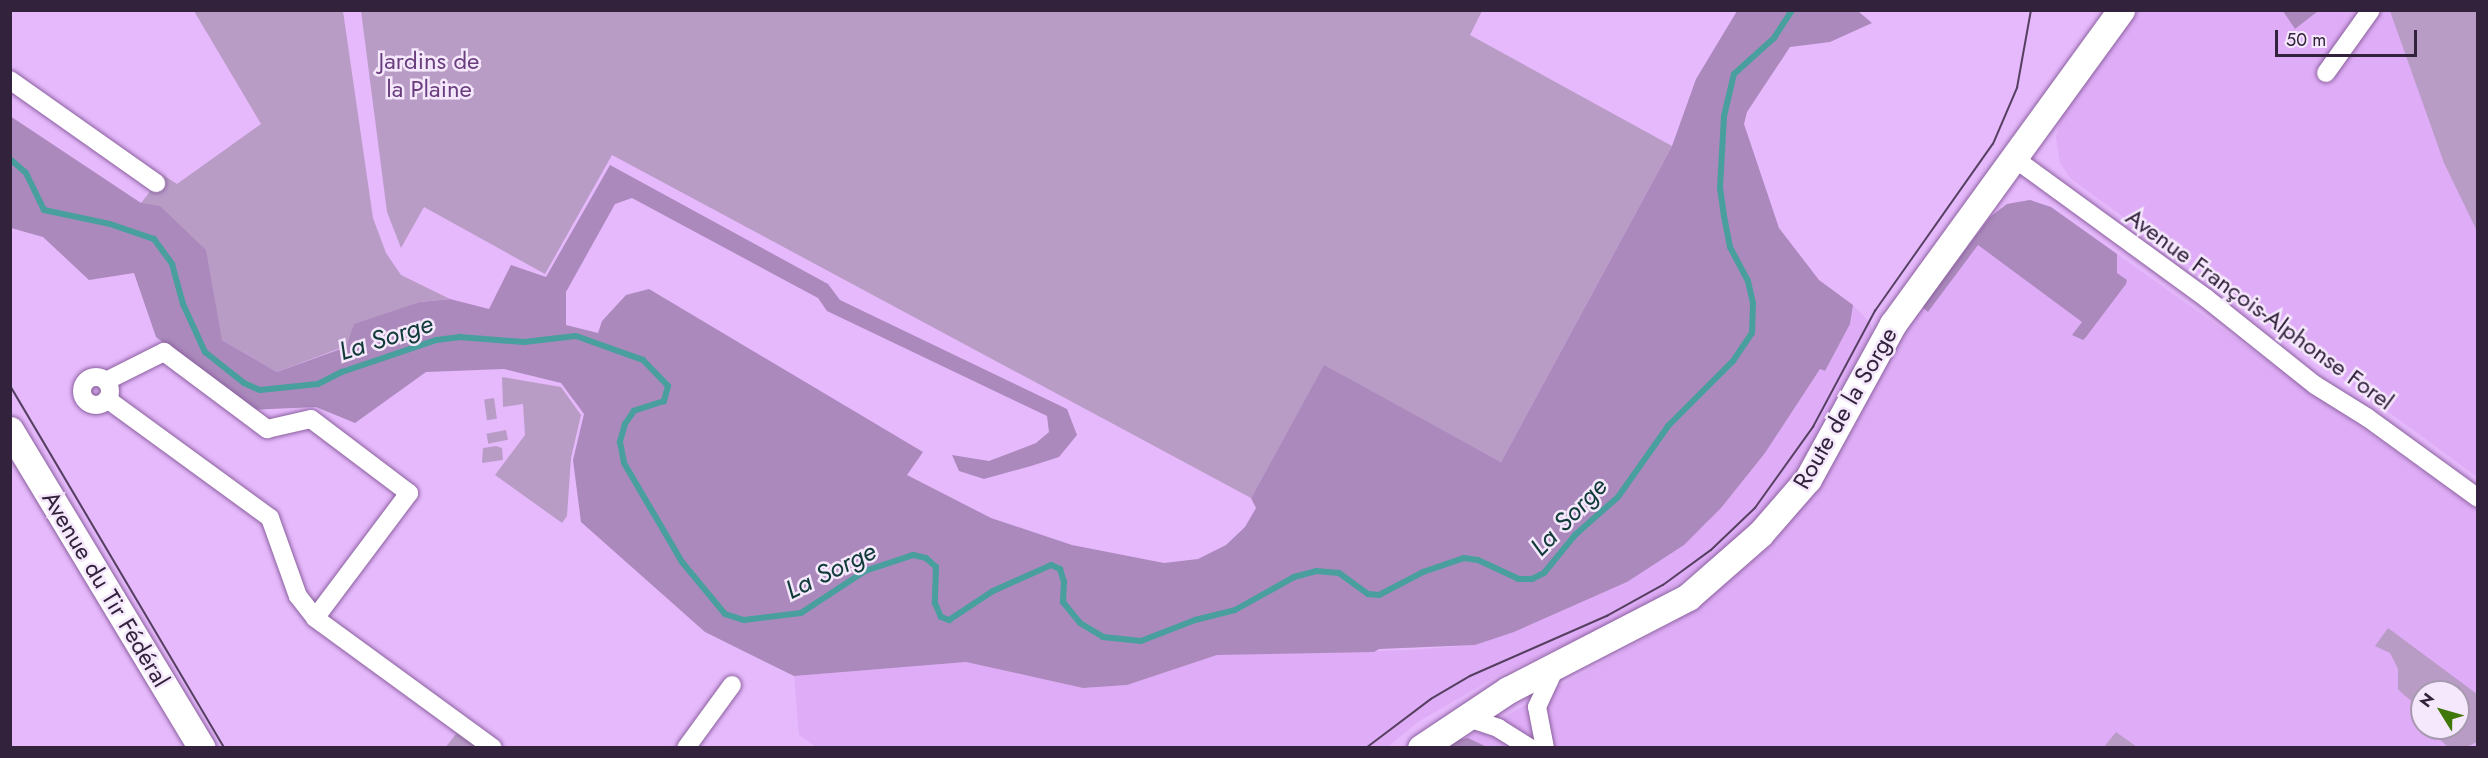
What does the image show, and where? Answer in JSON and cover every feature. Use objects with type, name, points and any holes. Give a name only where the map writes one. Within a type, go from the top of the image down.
[{"type":"street","name":"Route de la Sorge","points":[[1421,747],[1465,717],[1688,597],[1735,559],[1781,511],[1832,441],[1890,328],[2121,10]]},
{"type":"street","points":[[2326,73],[2371,10]]},
{"type":"street","points":[[10,80],[156,183]]},
{"type":"street","name":"Avenue François-Alphonse Forel","points":[[2014,158],[2206,298],[2315,385],[2368,418],[2478,498]]},
{"type":"street","points":[[106,381],[110,392],[107,399],[99,405],[90,404],[82,392],[90,378],[106,381],[164,352],[267,429],[311,419],[409,493],[318,620]]},
{"type":"street","points":[[107,399],[270,518],[298,596],[318,620],[492,747]]},
{"type":"street","name":"Avenue du Tir Fédéral","points":[[12,435],[202,747]]},
{"type":"street","points":[[1545,747],[1537,707],[1556,666]]},
{"type":"street","points":[[686,747],[732,685]]},
{"type":"street","points":[[1465,717],[1498,728],[1530,747]]},
{"type":"shaded area","points":[[1737,11],[1858,11],[1872,23],[1830,42],[1790,47],[1747,112],[1744,124],[1779,228],[1819,280],[1853,305],[1850,324],[1825,371],[1820,369],[1765,453],[1721,508],[1684,545],[1627,582],[1514,632],[1475,645],[1379,649],[1374,652],[1217,655],[1127,685],[1083,688],[966,662],[794,676],[705,632],[581,522],[573,460],[584,414],[561,383],[504,369],[426,372],[355,423],[316,407],[250,410],[156,337],[134,273],[89,280],[43,237],[11,228],[10,116],[141,203],[160,206],[206,250],[222,340],[277,372],[346,347],[354,324],[420,302],[450,299],[489,309],[511,265],[546,277],[610,165],[828,284],[840,300],[1067,409],[1077,435],[1059,457],[1031,466],[984,479],[959,471],[952,455],[989,461],[1036,443],[1049,432],[1047,416],[827,311],[818,298],[632,198],[615,204],[566,292],[566,325],[598,333],[602,321],[626,295],[649,289],[923,452],[907,475],[991,518],[1072,545],[1164,563],[1198,559],[1226,545],[1245,527],[1256,508],[1251,498],[1324,365],[1501,462],[1672,146],[1696,79]]},
{"type":"shaded area","points":[[2138,11],[2477,11],[2477,477],[2070,178],[2060,163],[2056,137],[2062,115]]},
{"type":"shaded area","points":[[2283,11],[2318,11],[2295,29]]},
{"type":"shaded area","points":[[2030,200],[2051,207],[2477,510],[2477,747],[1448,748],[1678,620],[1771,546],[1823,477],[1857,422],[1893,347],[1990,217],[2007,204]]},
{"type":"shaded area","points":[[2030,200],[2051,207],[2117,254],[2117,273],[2127,280],[2083,340],[2072,335],[2082,322],[1978,245],[1928,312],[1922,307],[1990,217],[2007,204]]},
{"type":"shaded area","points":[[1853,305],[1871,324],[1872,333],[1801,463],[1767,507],[1729,546],[1641,610],[1499,675],[1418,722],[1388,747],[816,747],[799,735],[794,676],[966,662],[1083,688],[1127,685],[1217,655],[1410,650],[1475,645],[1514,632],[1627,582],[1705,525],[1765,453],[1820,369],[1825,371],[1850,324]]},
{"type":"shaded area","points":[[1468,738],[1487,747],[1445,748],[1452,741]]},
{"type":"green space","points":[[194,11],[343,11],[373,218],[386,253],[401,275],[450,299],[420,302],[346,346],[277,372],[222,340],[141,203],[163,175],[177,184],[261,124]]},
{"type":"green space","name":"Jardins de la Plaine","points":[[361,11],[1482,11],[1470,35],[1672,146],[1501,462],[1324,366],[1251,498],[612,155],[545,274],[424,207],[401,248],[387,212]]},
{"type":"green space","points":[[2390,11],[2477,11],[2477,231],[2444,163]]},
{"type":"green space","points":[[502,377],[561,387],[581,415],[571,458],[567,516],[562,523],[495,475],[525,435],[523,404],[503,407]]},
{"type":"green space","points":[[494,398],[497,419],[487,420],[484,399]]},
{"type":"green space","points":[[506,430],[508,440],[488,444],[486,434]]},
{"type":"green space","points":[[496,446],[502,448],[503,460],[482,463],[483,448]]},
{"type":"green space","points":[[2388,628],[2458,680],[2410,680],[2410,700],[2398,689],[2398,669],[2390,653],[2375,646]]},
{"type":"green space","points":[[2470,689],[2477,694],[2477,742],[2467,747],[2448,747],[2440,740],[2470,740]]},
{"type":"green space","points":[[459,730],[482,748],[445,748]]},
{"type":"green space","points":[[2116,732],[2137,747],[2104,747]]},
{"type":"waterway","name":"La Sorge","points":[[10,159],[26,173],[44,210],[110,224],[154,239],[172,264],[183,304],[205,352],[244,383],[260,390],[318,384],[342,372],[436,340],[459,337],[524,342],[576,336],[643,360],[668,386],[664,401],[634,411],[625,424],[620,442],[624,463],[682,562],[725,614],[744,620],[801,613],[865,571],[913,555],[926,558],[936,567],[935,603],[941,617],[949,620],[993,591],[1051,565],[1060,569],[1064,582],[1063,602],[1080,623],[1103,637],[1141,641],[1195,620],[1235,610],[1294,577],[1316,571],[1339,573],[1368,594],[1379,595],[1423,572],[1464,558],[1478,560],[1519,579],[1532,579],[1544,573],[1575,535],[1618,497],[1668,426],[1733,361],[1752,333],[1753,303],[1748,281],[1730,247],[1720,188],[1724,116],[1734,74],[1774,38],[1792,10]]},
{"type":"tram line","points":[[1366,748],[1431,699],[1470,676],[1607,616],[1663,585],[1711,550],[1755,508],[1813,427],[1875,311],[1993,144],[2017,88],[2031,10]]},
{"type":"tram line","points":[[10,385],[225,748]]}]
